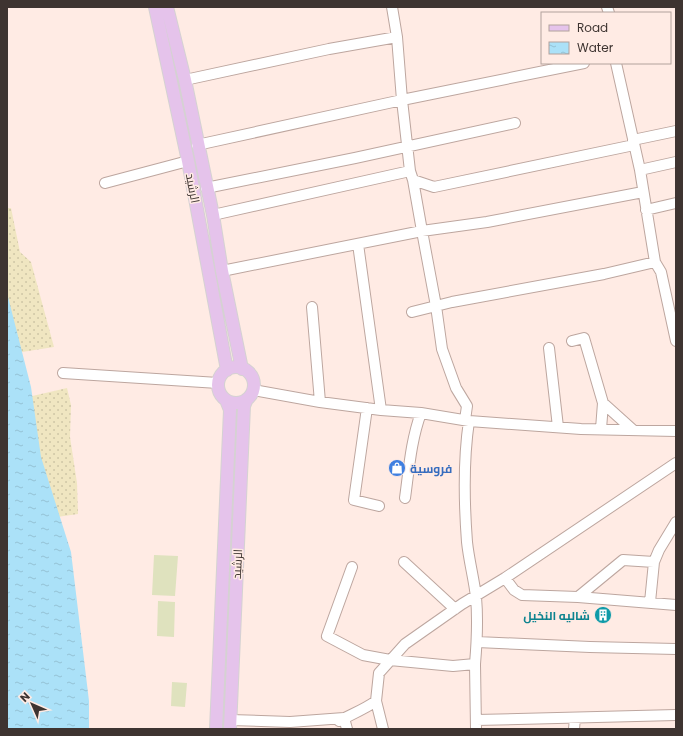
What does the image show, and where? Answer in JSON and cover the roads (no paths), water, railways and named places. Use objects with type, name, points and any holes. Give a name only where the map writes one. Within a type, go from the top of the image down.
[{"type":"main road","name":"الرشيد","points":[[154,7],[188,161],[227,370]]},
{"type":"main road","name":"الرشيد","points":[[168,7],[185,80],[242,369]]},
{"type":"main road","points":[[237,368],[242,369],[246,371],[252,379],[250,394],[243,402],[234,403],[226,400],[219,393],[218,383],[223,373],[227,370],[237,368]]},
{"type":"main road","name":"الرشيد","points":[[230,724],[244,406],[250,394]]},
{"type":"main road","name":"الرشيد","points":[[216,729],[230,410],[226,400]]},
{"type":"street","points":[[392,7],[397,36],[402,100],[411,176],[436,306],[442,349],[456,388],[467,406],[465,495],[468,543],[476,595],[477,642],[474,664],[476,724],[575,718],[676,715]]},
{"type":"street","points":[[185,80],[397,36]]},
{"type":"street","points":[[198,146],[402,100],[579,64]]},
{"type":"street","points":[[616,64],[640,170],[655,262],[661,272],[676,341]]},
{"type":"street","points":[[206,188],[355,158],[515,123]]},
{"type":"street","points":[[418,207],[422,196],[434,187],[634,142],[676,131]]},
{"type":"street","points":[[105,183],[188,161]]},
{"type":"street","points":[[640,170],[676,162]]},
{"type":"street","points":[[212,215],[411,176],[434,187]]},
{"type":"street","points":[[222,272],[422,231],[487,222],[644,192]]},
{"type":"street","points":[[646,210],[676,203]]},
{"type":"street","points":[[358,244],[381,410]]},
{"type":"street","points":[[412,312],[452,302],[604,274],[655,262]]},
{"type":"street","points":[[312,308],[320,402]]},
{"type":"street","points":[[572,341],[584,338],[603,403],[601,429]]},
{"type":"street","points":[[549,348],[558,427]]},
{"type":"street","points":[[63,373],[218,383]]},
{"type":"street","points":[[250,394],[381,410],[421,413],[467,421],[601,429],[676,430]]},
{"type":"street","points":[[603,403],[633,430]]},
{"type":"street","points":[[367,408],[354,500],[379,506]]},
{"type":"street","points":[[405,498],[412,444],[421,413]]},
{"type":"street","points":[[383,729],[376,701],[379,673],[405,644],[455,609],[505,578],[676,463]]},
{"type":"street","points":[[650,602],[654,562],[658,550],[676,522]]},
{"type":"street","points":[[578,597],[623,560],[654,562]]},
{"type":"street","points":[[404,562],[455,609]]},
{"type":"street","points":[[352,567],[327,636],[363,655],[390,660],[453,666],[474,664]]},
{"type":"street","points":[[505,578],[514,590],[522,595],[578,597],[676,605]]},
{"type":"street","points":[[477,642],[676,649]]},
{"type":"street","points":[[283,729],[336,723],[376,701]]},
{"type":"street","points":[[230,724],[344,718]]},
{"type":"street","points":[[344,718],[347,729]]},
{"type":"street","points":[[574,729],[575,718]]},
{"type":"water","points":[[7,293],[31,387],[41,457],[71,552],[89,701],[89,729],[7,729]]},
{"type":"place","name":"فروسية","points":[[397,468]]},
{"type":"place","name":"شاليه النخيل","points":[[603,615]]}]
